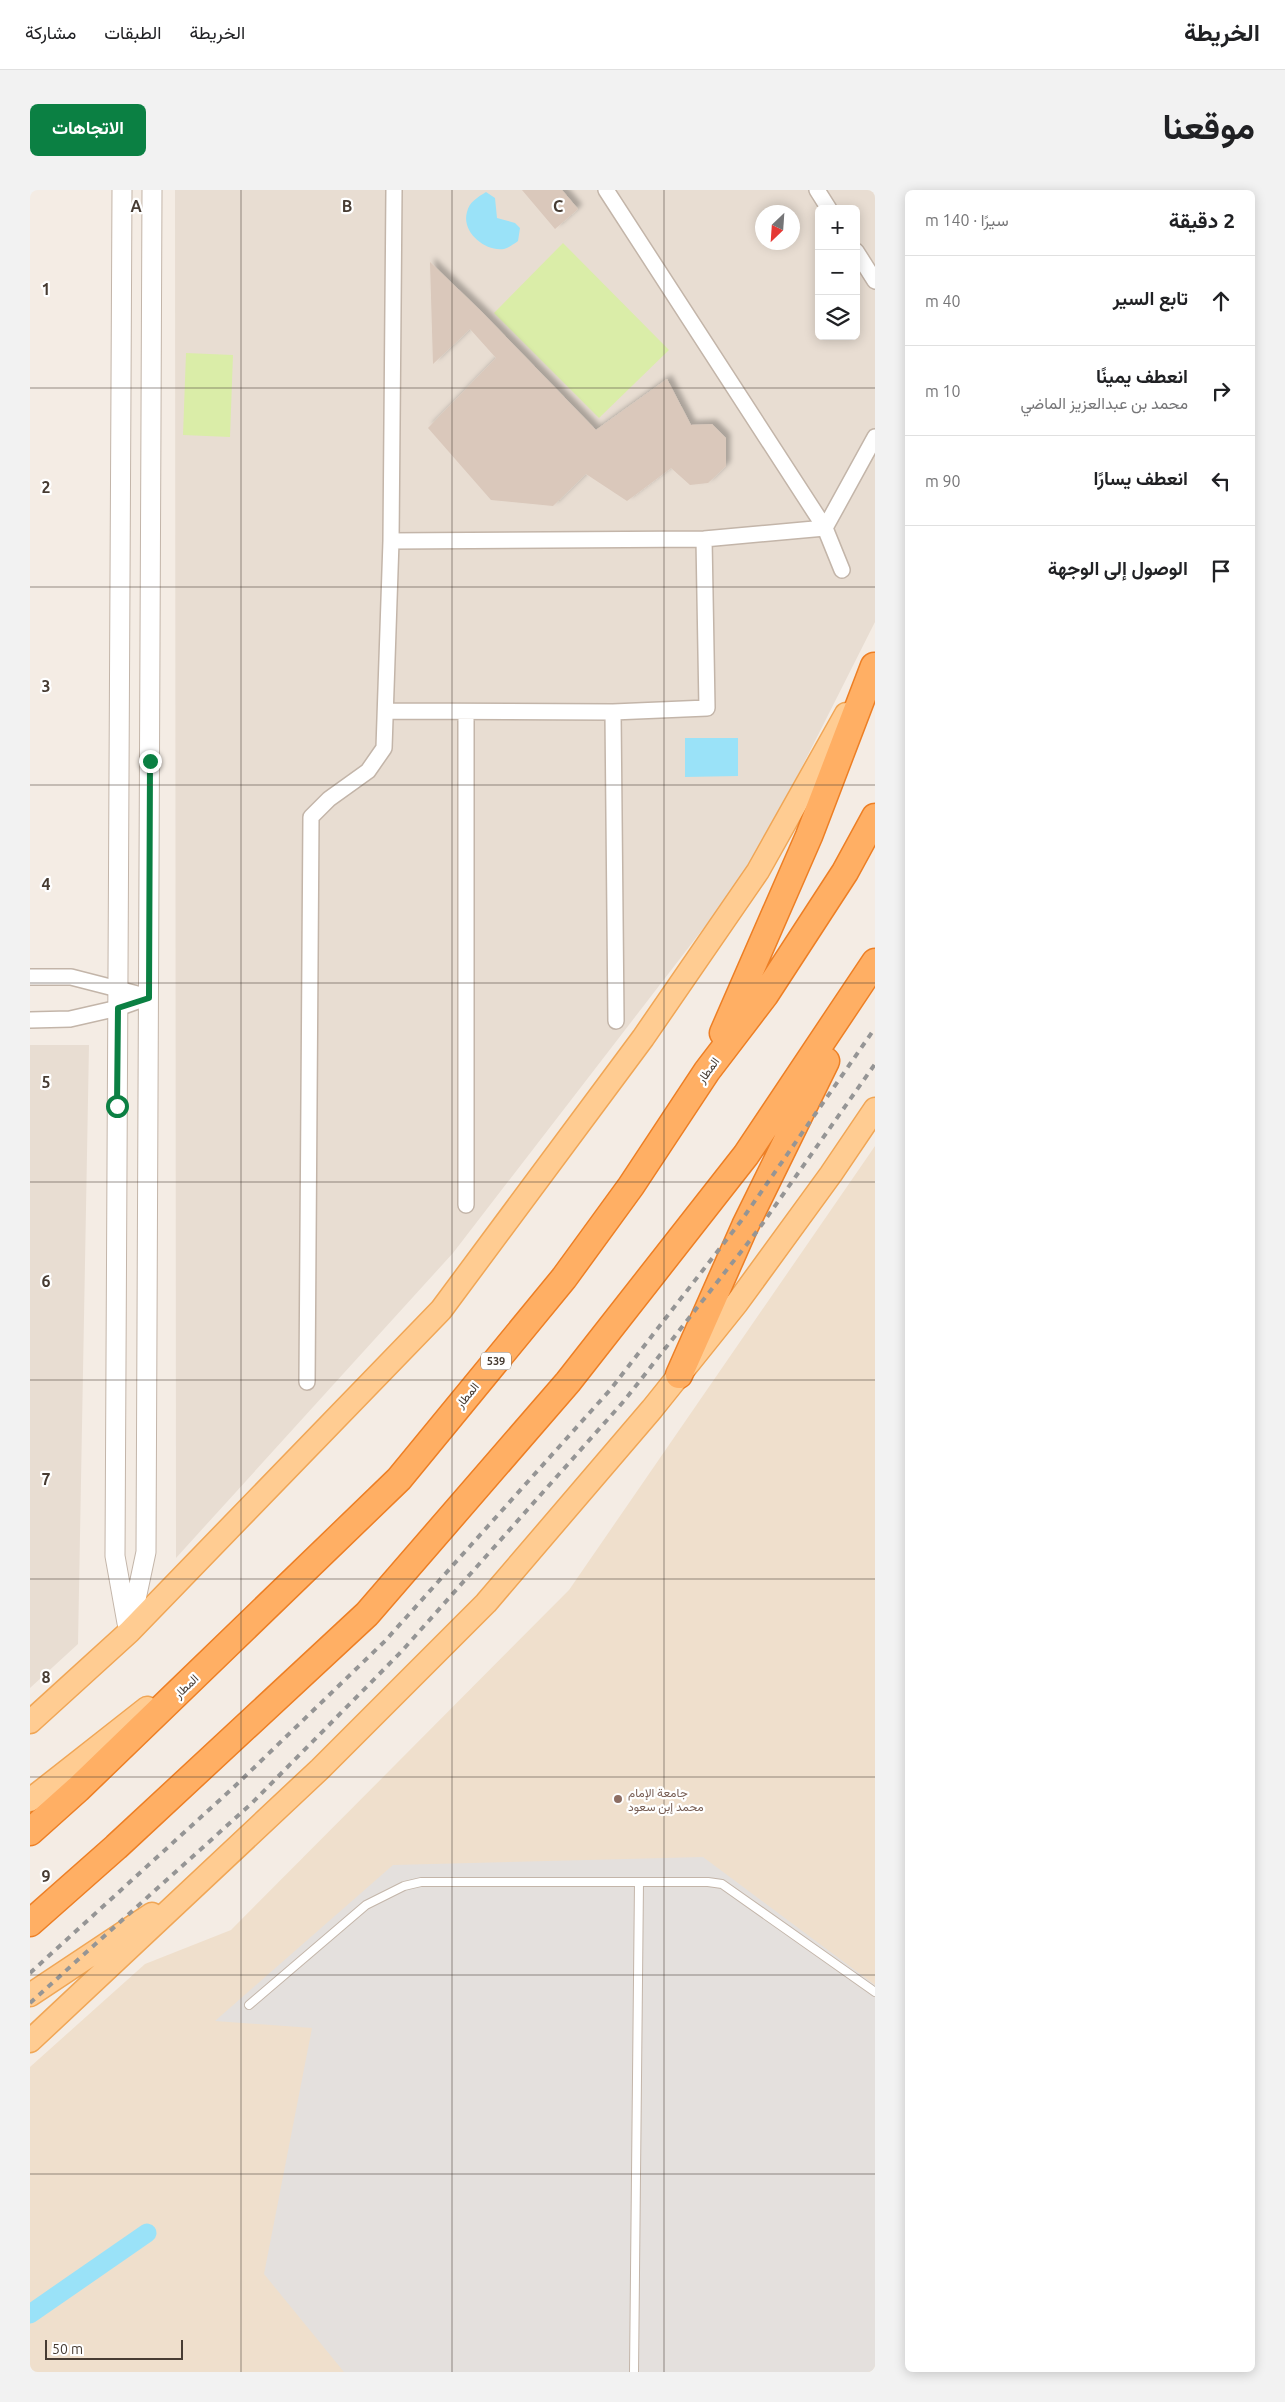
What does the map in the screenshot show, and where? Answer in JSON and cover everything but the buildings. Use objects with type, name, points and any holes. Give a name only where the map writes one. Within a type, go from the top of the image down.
[{"type":"highway","points":[[707,1071],[809,836],[874,664]]},
{"type":"highway","name":"المطار","points":[[30,1832],[78,1789],[231,1643],[405,1471],[564,1278],[631,1186],[707,1071],[765,995],[845,872],[875,817]]},
{"type":"highway","points":[[679,1375],[745,1226],[872,966]]},
{"type":"highway","points":[[30,1923],[116,1847],[367,1614],[568,1382],[728,1179],[872,966]]},
{"type":"main road","points":[[30,1722],[129,1632],[441,1310],[643,1038],[758,871],[874,664]]},
{"type":"main road","points":[[30,2041],[320,1769],[486,1603],[679,1375],[737,1303],[875,1109]]},
{"type":"main road","points":[[30,1800],[231,1643]]},
{"type":"main road","points":[[30,1995],[200,1883]]},
{"type":"street","points":[[122,190],[115,1556],[129,1632]]},
{"type":"street","points":[[129,1632],[146,1552],[152,190]]},
{"type":"street","points":[[307,1382],[311,817],[329,800],[368,771],[384,748],[387,711],[391,541],[394,190]]},
{"type":"street","points":[[606,190],[825,528],[842,570]]},
{"type":"street","points":[[817,190],[826,205]]},
{"type":"street","points":[[860,258],[875,281]]},
{"type":"street","points":[[825,528],[875,437]]},
{"type":"street","points":[[391,541],[704,539],[825,528]]},
{"type":"street","points":[[387,711],[466,713],[613,712],[707,708],[704,539]]},
{"type":"street","points":[[613,712],[616,1021]]},
{"type":"street","points":[[466,713],[466,1205]]},
{"type":"street","points":[[30,977],[71,977],[118,999]]},
{"type":"street","points":[[30,1020],[70,1019],[118,999],[149,998]]},
{"type":"lane","points":[[249,2005],[366,1905],[404,1886],[420,1882],[722,1884],[875,1992]]},
{"type":"lane","points":[[634,2372],[639,1882]]},
{"type":"shaded area","points":[[175,190],[875,190],[875,622],[753,864],[453,1253],[176,1558]]},
{"type":"shaded area","points":[[30,1045],[89,1045],[78,1644],[30,1688]]},
{"type":"shaded area","name":"جامعة الإمام محمد إبن سعود","points":[[875,1146],[875,2372],[30,2372],[30,2067],[145,1964],[231,1930],[569,1590]]},
{"type":"shaded area","points":[[703,1857],[875,1985],[875,2372],[344,2372],[264,2274],[312,2028],[215,2021],[393,1865]]},
{"type":"green space","points":[[563,243],[669,350],[599,418],[494,313]]},
{"type":"green space","points":[[186,353],[233,355],[230,437],[183,435]]},
{"type":"water","points":[[486,192],[495,198],[497,218],[515,223],[520,228],[518,241],[504,249],[497,249],[482,244],[468,227],[466,219],[470,205]]},
{"type":"water","points":[[685,738],[738,738],[738,776],[685,777]]},
{"type":"waterway","points":[[30,2314],[147,2233]]},
{"type":"railway","points":[[30,1973],[234,1787],[385,1641],[610,1390],[741,1221],[875,1028]]},
{"type":"railway","points":[[30,2003],[251,1804],[401,1652],[624,1401],[758,1230],[875,1064]]},
{"type":"place","name":"جامعة الإمام محمد إبن سعود","points":[[618,1799]]},
{"type":"route","points":[[117,1106],[118,1008],[149,998],[150,761]]}]
